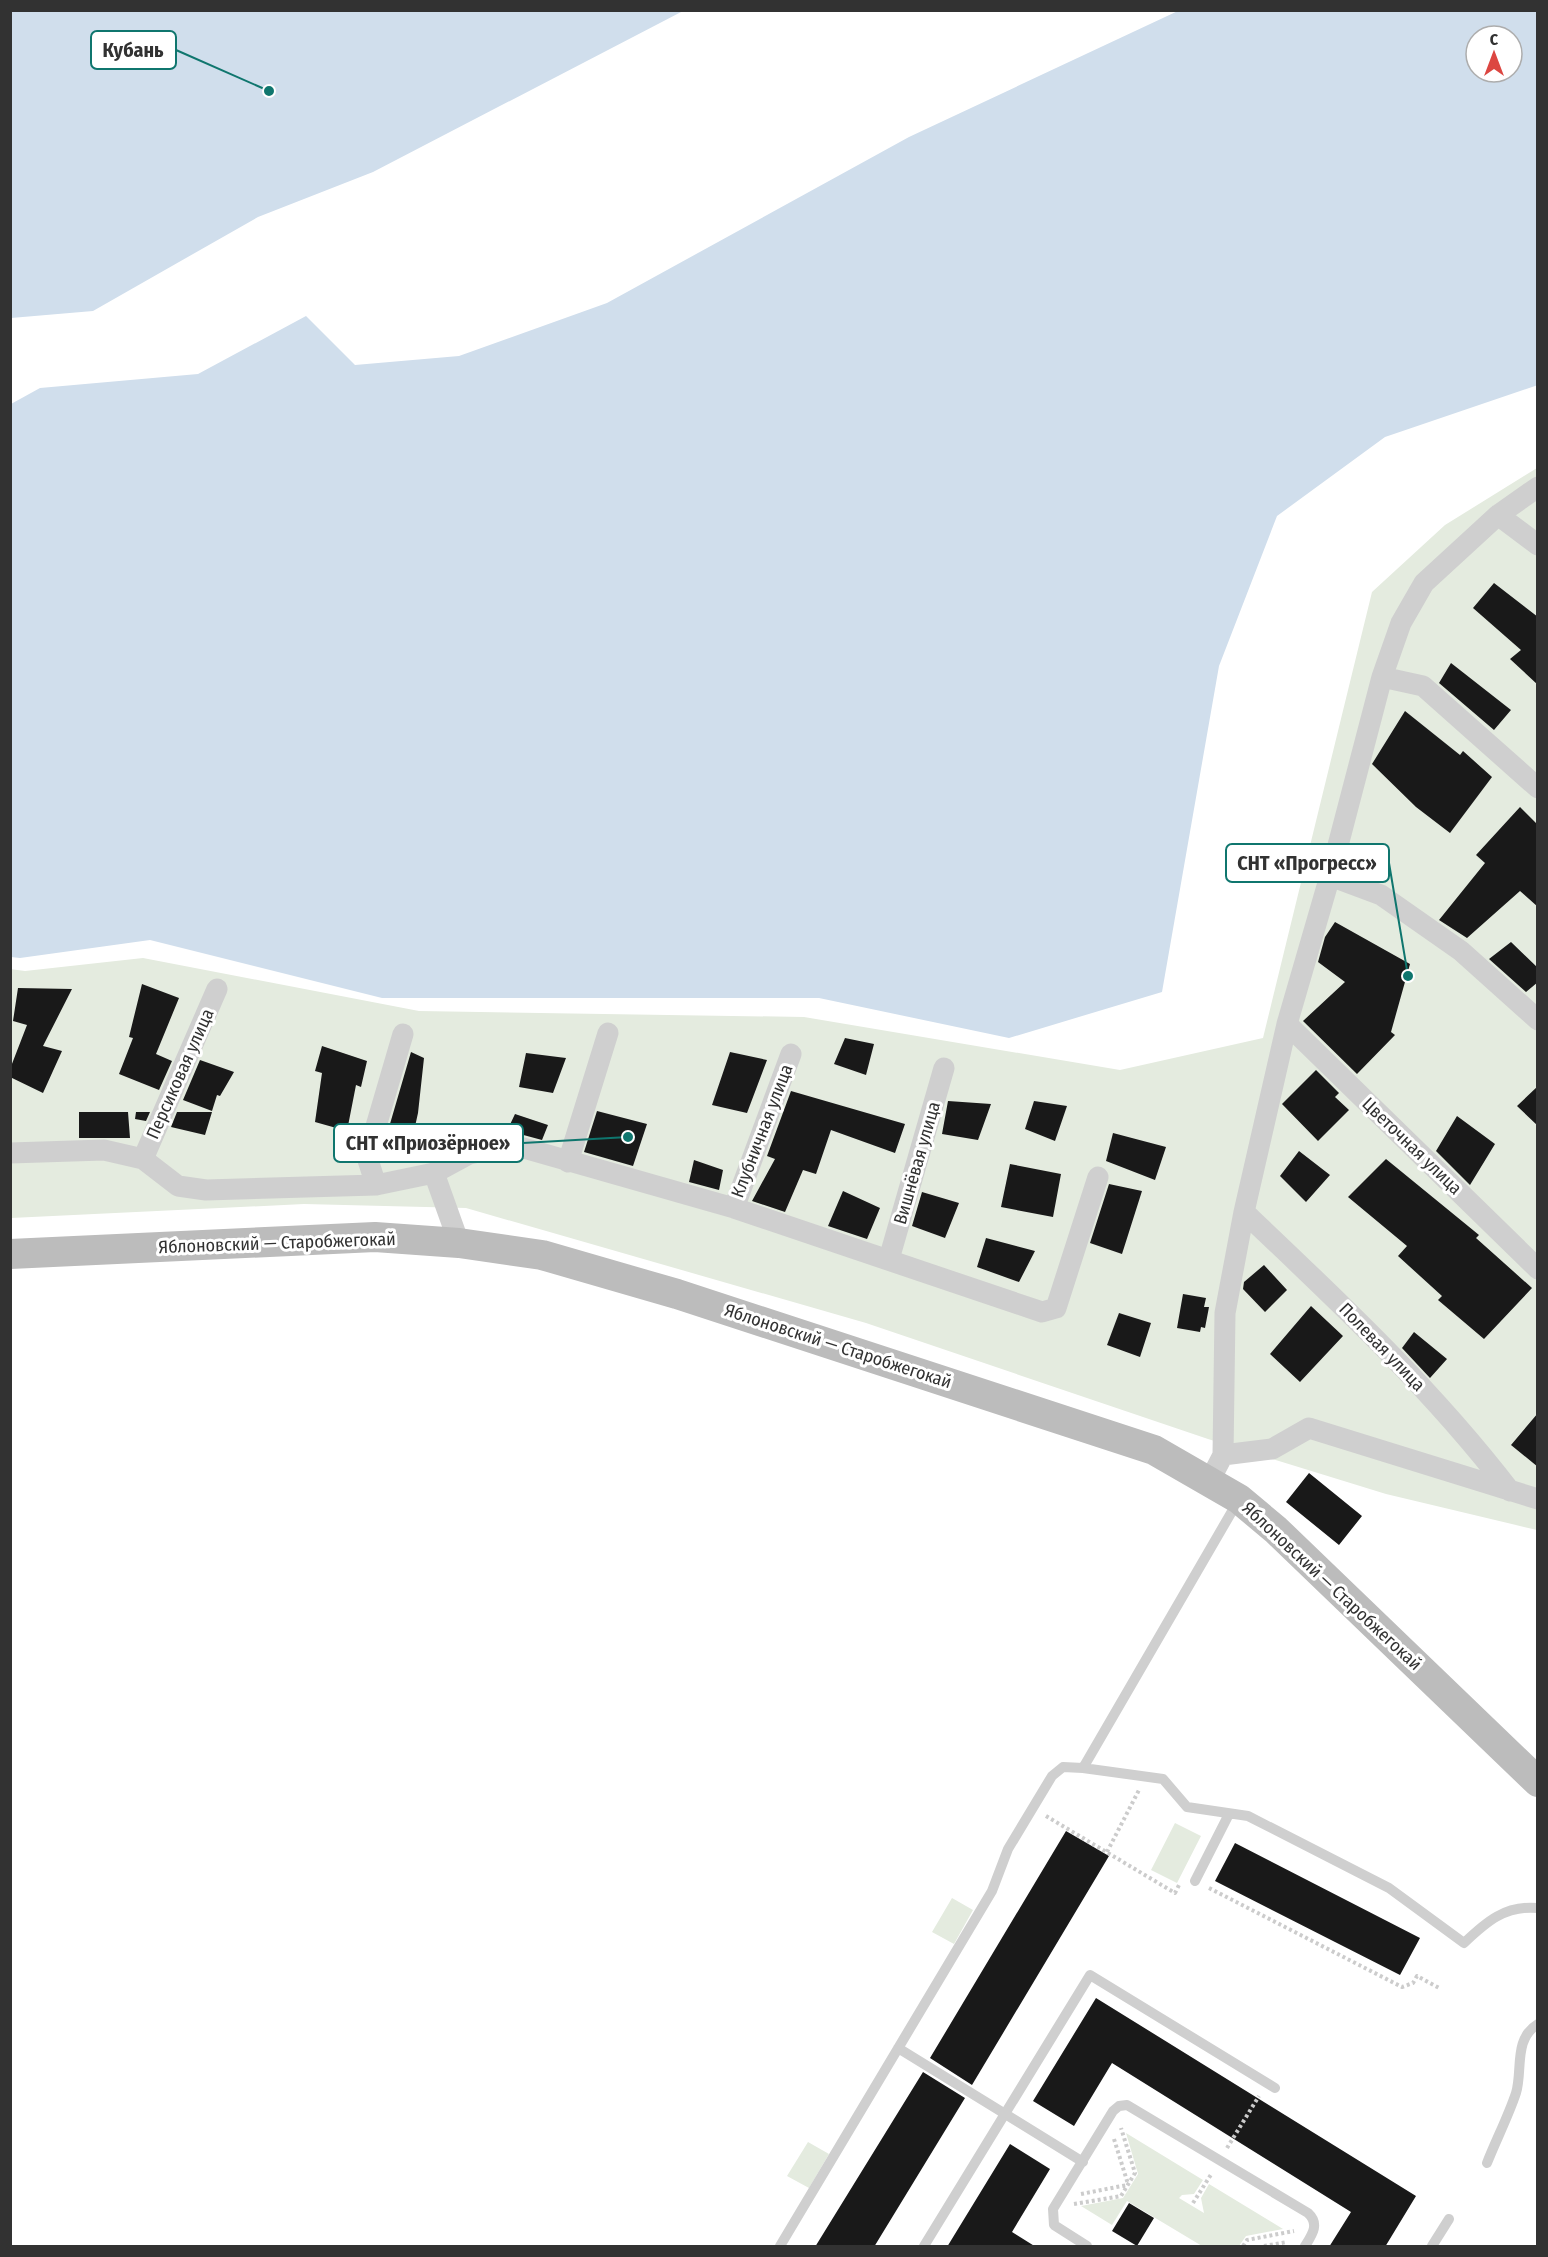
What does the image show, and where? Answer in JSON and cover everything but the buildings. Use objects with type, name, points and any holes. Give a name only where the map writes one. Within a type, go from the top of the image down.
[{"type":"street","points":[[1538,487],[1498,515],[1424,583],[1401,623],[1382,677],[1330,876],[1287,1024],[1244,1212],[1225,1313],[1217,1467],[1272,1449],[1309,1428],[1538,1499]]},
{"type":"street","points":[[1498,515],[1538,546]]},
{"type":"street","points":[[1382,677],[1423,686],[1538,788]]},
{"type":"street","points":[[1330,876],[1381,895],[1461,951],[1538,1020]]},
{"type":"street","name":"Персиковая улица","points":[[143,1159],[218,989]]},
{"type":"street","name":"Цветочная улица","points":[[1287,1024],[1538,1269]]},
{"type":"street","points":[[568,1162],[608,1033]]},
{"type":"street","points":[[376,1185],[367,1157],[403,1034]]},
{"type":"street","name":"Клубничная улица","points":[[734,1208],[791,1054]]},
{"type":"street","name":"Вишнёвая улица","points":[[889,1259],[944,1068]]},
{"type":"street","points":[[10,1153],[104,1150],[143,1159],[178,1186],[206,1190],[376,1185],[434,1173],[469,1154],[513,1145],[734,1208],[1042,1312],[1056,1308],[1098,1177]]},
{"type":"street","points":[[434,1173],[459,1243]]},
{"type":"street","name":"Полевая улица","points":[[1244,1212],[1349,1311],[1473,1443],[1510,1491]]},
{"type":"street","name":"Яблоновский — Старобжегокай","points":[[10,1254],[375,1237],[459,1243],[542,1255],[677,1294],[1154,1450],[1217,1467],[1239,1499],[1322,1574],[1538,1782]]},
{"type":"lane","points":[[1083,1768],[1239,1499]]},
{"type":"lane","points":[[780,2247],[992,1891],[1008,1849],[1056,1770],[1063,1767],[1083,1768],[1162,1779],[1169,1784],[1187,1807],[1248,1816],[1389,1888],[1464,1943],[1485,1923],[1508,1910],[1521,1906],[1538,1908]]},
{"type":"lane","points":[[1195,1881],[1229,1814]]},
{"type":"lane","points":[[924,2247],[1090,1975],[1271,2085]]},
{"type":"lane","points":[[1486,2163],[1517,2089],[1522,2046],[1531,2028],[1538,2024]]},
{"type":"lane","points":[[898,2048],[1083,2162]]},
{"type":"lane","points":[[1087,2247],[1054,2225],[1053,2210],[1113,2111],[1119,2106],[1126,2105],[1220,2159],[1313,2218],[1313,2233],[1305,2247]]},
{"type":"lane","points":[[1432,2247],[1449,2219]]},
{"type":"path","points":[[1107,1852],[1146,1776]]},
{"type":"path","points":[[1032,1808],[1175,1893],[1184,1875],[1402,1987],[1413,1983],[1417,1976],[1440,1989]]},
{"type":"path","points":[[1193,2203],[1271,2085]]},
{"type":"path","points":[[1071,2205],[1121,2196],[1128,2185],[1135,2173],[1120,2125]]},
{"type":"path","points":[[1113,2136],[1128,2185]]},
{"type":"path","points":[[1077,2195],[1128,2185]]},
{"type":"path","points":[[1243,2247],[1247,2240],[1294,2231]]},
{"type":"path","points":[[1264,2247],[1287,2242]]},
{"type":"shaded area","points":[[1537,468],[1537,1530],[1386,1494],[1208,1439],[866,1323],[466,1208],[304,1204],[11,1218],[10,969],[25,971],[143,958],[419,1011],[804,1017],[1120,1070],[1263,1038],[1372,592],[1445,525]]},
{"type":"shaded area","points":[[1175,1823],[1201,1836],[1177,1883],[1151,1870]]},
{"type":"shaded area","points":[[952,1898],[973,1910],[954,1944],[932,1932]]},
{"type":"shaded area","points":[[1126,2133],[1203,2180],[1194,2194],[1182,2195],[1179,2198],[1204,2213],[1201,2198],[1209,2184],[1283,2229],[1246,2236],[1239,2246],[1202,2246],[1127,2201],[1112,2225],[1081,2206],[1123,2198],[1138,2174]]},
{"type":"shaded area","points":[[808,2142],[829,2154],[809,2188],[787,2176]]},
{"type":"water","points":[[11,10],[683,11],[373,172],[258,217],[93,311],[11,318]]},
{"type":"water","points":[[1180,10],[1537,11],[1538,385],[1385,437],[1277,516],[1219,666],[1162,992],[1009,1038],[819,998],[382,998],[150,940],[20,958],[11,957],[11,404],[40,388],[198,374],[306,316],[355,365],[459,356],[607,303],[909,137]]},
{"type":"place","name":"Кубань","points":[[269,91]]},
{"type":"place","name":"СНТ «Прогресс»","points":[[1408,976]]},
{"type":"place","name":"СНТ «Приозёрное»","points":[[628,1137]]}]
